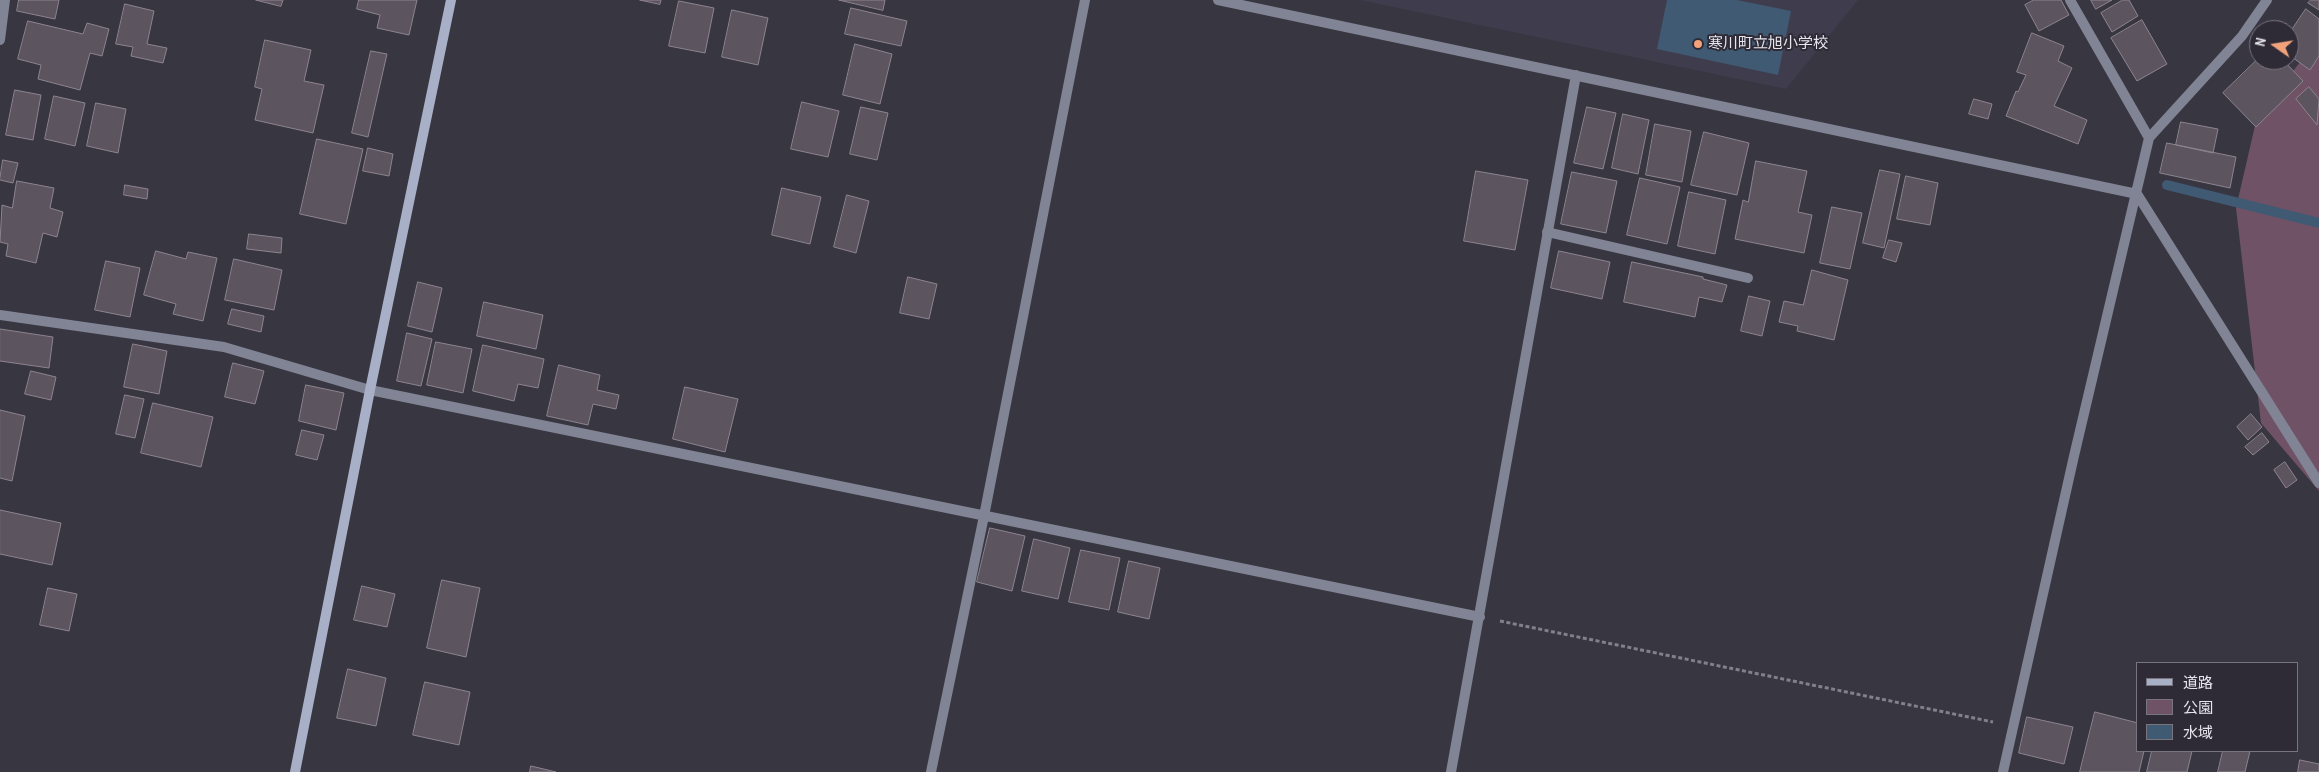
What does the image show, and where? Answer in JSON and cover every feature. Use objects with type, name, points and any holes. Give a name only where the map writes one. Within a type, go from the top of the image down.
[{"type":"street","points":[[0,40],[5,0]]},
{"type":"street","points":[[295,772],[370,390],[451,0]]},
{"type":"street","points":[[931,772],[984,516],[1085,0]]},
{"type":"street","points":[[1218,0],[2137,194],[2319,482]]},
{"type":"street","points":[[2070,0],[2149,138]]},
{"type":"street","points":[[2003,772],[2076,446],[2149,138],[2242,36],[2268,0]]},
{"type":"street","points":[[1452,772],[1576,75]]},
{"type":"street","points":[[1547,232],[1748,278]]},
{"type":"street","points":[[0,315],[224,347],[370,390],[1480,617]]},
{"type":"path","points":[[1480,617],[2013,726]]},
{"type":"shaded area","name":"寒川町立旭小学校","points":[[1360,0],[1858,0],[1786,89]]},
{"type":"green space","points":[[2319,42],[2319,491],[2261,423],[2236,208],[2257,117],[2294,70],[2299,70],[2299,63]]},
{"type":"water","points":[[1667,0],[1737,0],[1791,11],[1778,75],[1657,49]]},
{"type":"building","points":[[19,0],[59,0],[55,19],[17,11]]},
{"type":"building","points":[[256,0],[283,0],[281,6]]},
{"type":"building","points":[[359,0],[417,0],[409,35],[377,28],[380,15],[357,9]]},
{"type":"building","points":[[640,0],[661,0],[660,4]]},
{"type":"building","points":[[839,0],[885,0],[883,10]]},
{"type":"building","points":[[2034,0],[2061,0],[2069,15],[2039,31],[2025,5]]},
{"type":"building","points":[[2091,0],[2112,0],[2096,9]]},
{"type":"building","points":[[2123,0],[2129,0],[2138,16],[2112,32],[2101,13]]},
{"type":"building","points":[[2311,0],[2319,0],[2319,10],[2308,3]]},
{"type":"building","points":[[679,1],[714,8],[705,53],[669,46]]},
{"type":"building","points":[[125,4],[154,11],[147,44],[167,48],[163,63],[131,56],[133,47],[116,44]]},
{"type":"building","points":[[851,8],[907,21],[901,46],[845,34]]},
{"type":"building","points":[[2306,9],[2319,19],[2319,56],[2310,70],[2299,62],[2299,20]]},
{"type":"building","points":[[732,10],[768,18],[758,65],[722,57]]},
{"type":"building","points":[[2142,20],[2167,64],[2137,81],[2111,38]]},
{"type":"building","points":[[28,21],[83,34],[87,23],[109,29],[102,56],[90,53],[80,90],[38,79],[41,65],[18,59]]},
{"type":"building","points":[[2032,33],[2064,46],[2058,61],[2072,68],[2054,106],[2087,120],[2078,144],[2006,116],[2016,91],[2018,92],[2026,75],[2017,72]]},
{"type":"building","points":[[265,40],[311,50],[304,81],[324,85],[313,133],[255,120],[262,89],[255,87]]},
{"type":"building","points":[[855,44],[892,54],[880,104],[843,95]]},
{"type":"building","points":[[371,51],[387,54],[368,137],[352,133]]},
{"type":"building","points":[[2249,68],[2249,70],[2293,70],[2303,81],[2256,127],[2223,93]]},
{"type":"building","points":[[2309,87],[2319,99],[2317,125],[2296,99]]},
{"type":"building","points":[[15,90],[41,95],[33,140],[6,135]]},
{"type":"building","points":[[54,96],[85,103],[75,146],[45,139]]},
{"type":"building","points":[[1974,99],[1992,104],[1988,119],[1969,114]]},
{"type":"building","points":[[802,102],[839,111],[828,157],[791,149]]},
{"type":"building","points":[[96,103],[126,109],[118,153],[87,146]]},
{"type":"building","points":[[861,107],[888,113],[877,160],[850,154]]},
{"type":"building","points":[[1587,107],[1616,113],[1603,169],[1574,163]]},
{"type":"building","points":[[1623,114],[1649,120],[1638,174],[1612,168]]},
{"type":"building","points":[[2181,122],[2218,129],[2213,153],[2176,145]]},
{"type":"building","points":[[1655,124],[1691,131],[1682,182],[1646,175]]},
{"type":"building","points":[[1704,132],[1749,143],[1737,195],[1691,185]]},
{"type":"building","points":[[317,139],[363,149],[346,224],[300,214]]},
{"type":"building","points":[[2167,143],[2236,157],[2230,188],[2160,173]]},
{"type":"building","points":[[368,148],[393,154],[389,176],[363,171]]},
{"type":"building","points":[[3,160],[18,163],[13,183],[0,180]]},
{"type":"building","points":[[1756,161],[1807,171],[1798,212],[1812,215],[1804,253],[1735,239],[1743,200],[1748,202]]},
{"type":"building","points":[[1880,170],[1900,174],[1884,248],[1863,243]]},
{"type":"building","points":[[1476,171],[1528,180],[1515,250],[1464,241]]},
{"type":"building","points":[[1572,172],[1617,181],[1606,233],[1561,224]]},
{"type":"building","points":[[1906,176],[1938,183],[1930,225],[1897,219]]},
{"type":"building","points":[[1640,178],[1680,187],[1667,244],[1627,235]]},
{"type":"building","points":[[17,181],[54,188],[50,208],[63,212],[57,237],[43,233],[36,263],[6,256],[8,244],[0,242],[2,205],[12,208]]},
{"type":"building","points":[[125,185],[148,189],[147,199],[124,195]]},
{"type":"building","points":[[782,188],[821,197],[810,244],[772,235]]},
{"type":"building","points":[[1689,192],[1726,200],[1715,254],[1678,246]]},
{"type":"building","points":[[847,195],[869,201],[856,253],[834,247]]},
{"type":"building","points":[[1832,207],[1862,213],[1850,269],[1820,263]]},
{"type":"building","points":[[249,234],[282,238],[281,253],[247,249]]},
{"type":"building","points":[[1889,240],[1902,243],[1896,262],[1883,258]]},
{"type":"building","points":[[156,251],[186,259],[188,252],[217,258],[203,321],[173,314],[176,304],[144,295]]},
{"type":"building","points":[[1559,251],[1610,262],[1602,299],[1551,288]]},
{"type":"building","points":[[234,259],[282,270],[274,310],[225,300]]},
{"type":"building","points":[[106,261],[140,268],[130,317],[95,310]]},
{"type":"building","points":[[1632,262],[1703,277],[1703,279],[1727,285],[1722,302],[1699,297],[1695,317],[1624,302]]},
{"type":"building","points":[[1812,270],[1848,280],[1834,340],[1797,331],[1798,326],[1779,322],[1784,301],[1803,305]]},
{"type":"building","points":[[908,277],[937,284],[929,319],[900,313]]},
{"type":"building","points":[[418,282],[442,288],[432,332],[408,326]]},
{"type":"building","points":[[1749,296],[1770,301],[1762,336],[1741,331]]},
{"type":"building","points":[[484,302],[543,315],[536,349],[477,336]]},
{"type":"building","points":[[232,309],[264,316],[261,332],[228,324]]},
{"type":"building","points":[[0,329],[53,337],[49,368],[0,361]]},
{"type":"building","points":[[407,333],[432,339],[421,386],[397,381]]},
{"type":"building","points":[[436,342],[472,349],[463,393],[427,385]]},
{"type":"building","points":[[133,344],[167,351],[159,394],[124,387]]},
{"type":"building","points":[[483,345],[544,359],[538,388],[518,384],[514,401],[473,391]]},
{"type":"building","points":[[233,363],[264,371],[255,404],[225,397]]},
{"type":"building","points":[[559,365],[600,375],[597,390],[619,395],[616,409],[593,404],[588,425],[547,416]]},
{"type":"building","points":[[31,371],[56,377],[51,400],[25,394]]},
{"type":"building","points":[[306,385],[344,393],[336,430],[299,421]]},
{"type":"building","points":[[685,387],[738,399],[725,452],[673,439]]},
{"type":"building","points":[[125,395],[144,399],[135,438],[116,434]]},
{"type":"building","points":[[153,403],[213,417],[201,467],[141,453]]},
{"type":"building","points":[[0,410],[25,416],[12,481],[0,478]]},
{"type":"building","points":[[2251,414],[2262,427],[2248,440],[2237,427]]},
{"type":"building","points":[[302,430],[324,435],[317,460],[296,455]]},
{"type":"building","points":[[2262,433],[2269,442],[2253,455],[2245,447]]},
{"type":"building","points":[[2285,462],[2297,480],[2286,488],[2274,470]]},
{"type":"building","points":[[0,510],[61,523],[52,565],[0,554]]},
{"type":"building","points":[[990,528],[1025,536],[1012,591],[977,582]]},
{"type":"building","points":[[1034,539],[1070,548],[1058,599],[1022,591]]},
{"type":"building","points":[[1081,550],[1120,558],[1109,610],[1069,602]]},
{"type":"building","points":[[1129,561],[1160,568],[1149,619],[1118,612]]},
{"type":"building","points":[[442,580],[480,588],[466,657],[427,648]]},
{"type":"building","points":[[362,586],[395,594],[387,627],[354,620]]},
{"type":"building","points":[[48,588],[77,594],[69,631],[40,625]]},
{"type":"building","points":[[348,669],[386,678],[376,726],[337,718]]},
{"type":"building","points":[[425,682],[470,692],[459,745],[413,735]]},
{"type":"building","points":[[2095,712],[2136,722],[2136,752],[2144,752],[2139,772],[2080,772]]},
{"type":"building","points":[[2027,717],[2073,727],[2064,764],[2019,753]]},
{"type":"building","points":[[2152,752],[2192,752],[2187,772],[2147,772]]},
{"type":"building","points":[[2223,752],[2250,752],[2245,772],[2218,772]]},
{"type":"building","points":[[2300,760],[2319,764],[2319,772],[2298,772]]},
{"type":"building","points":[[531,766],[556,772],[530,772]]},
{"type":"waterway","points":[[2167,185],[2319,223]]},
{"type":"place","name":"寒川町立旭小学校","points":[[1698,44]]}]
